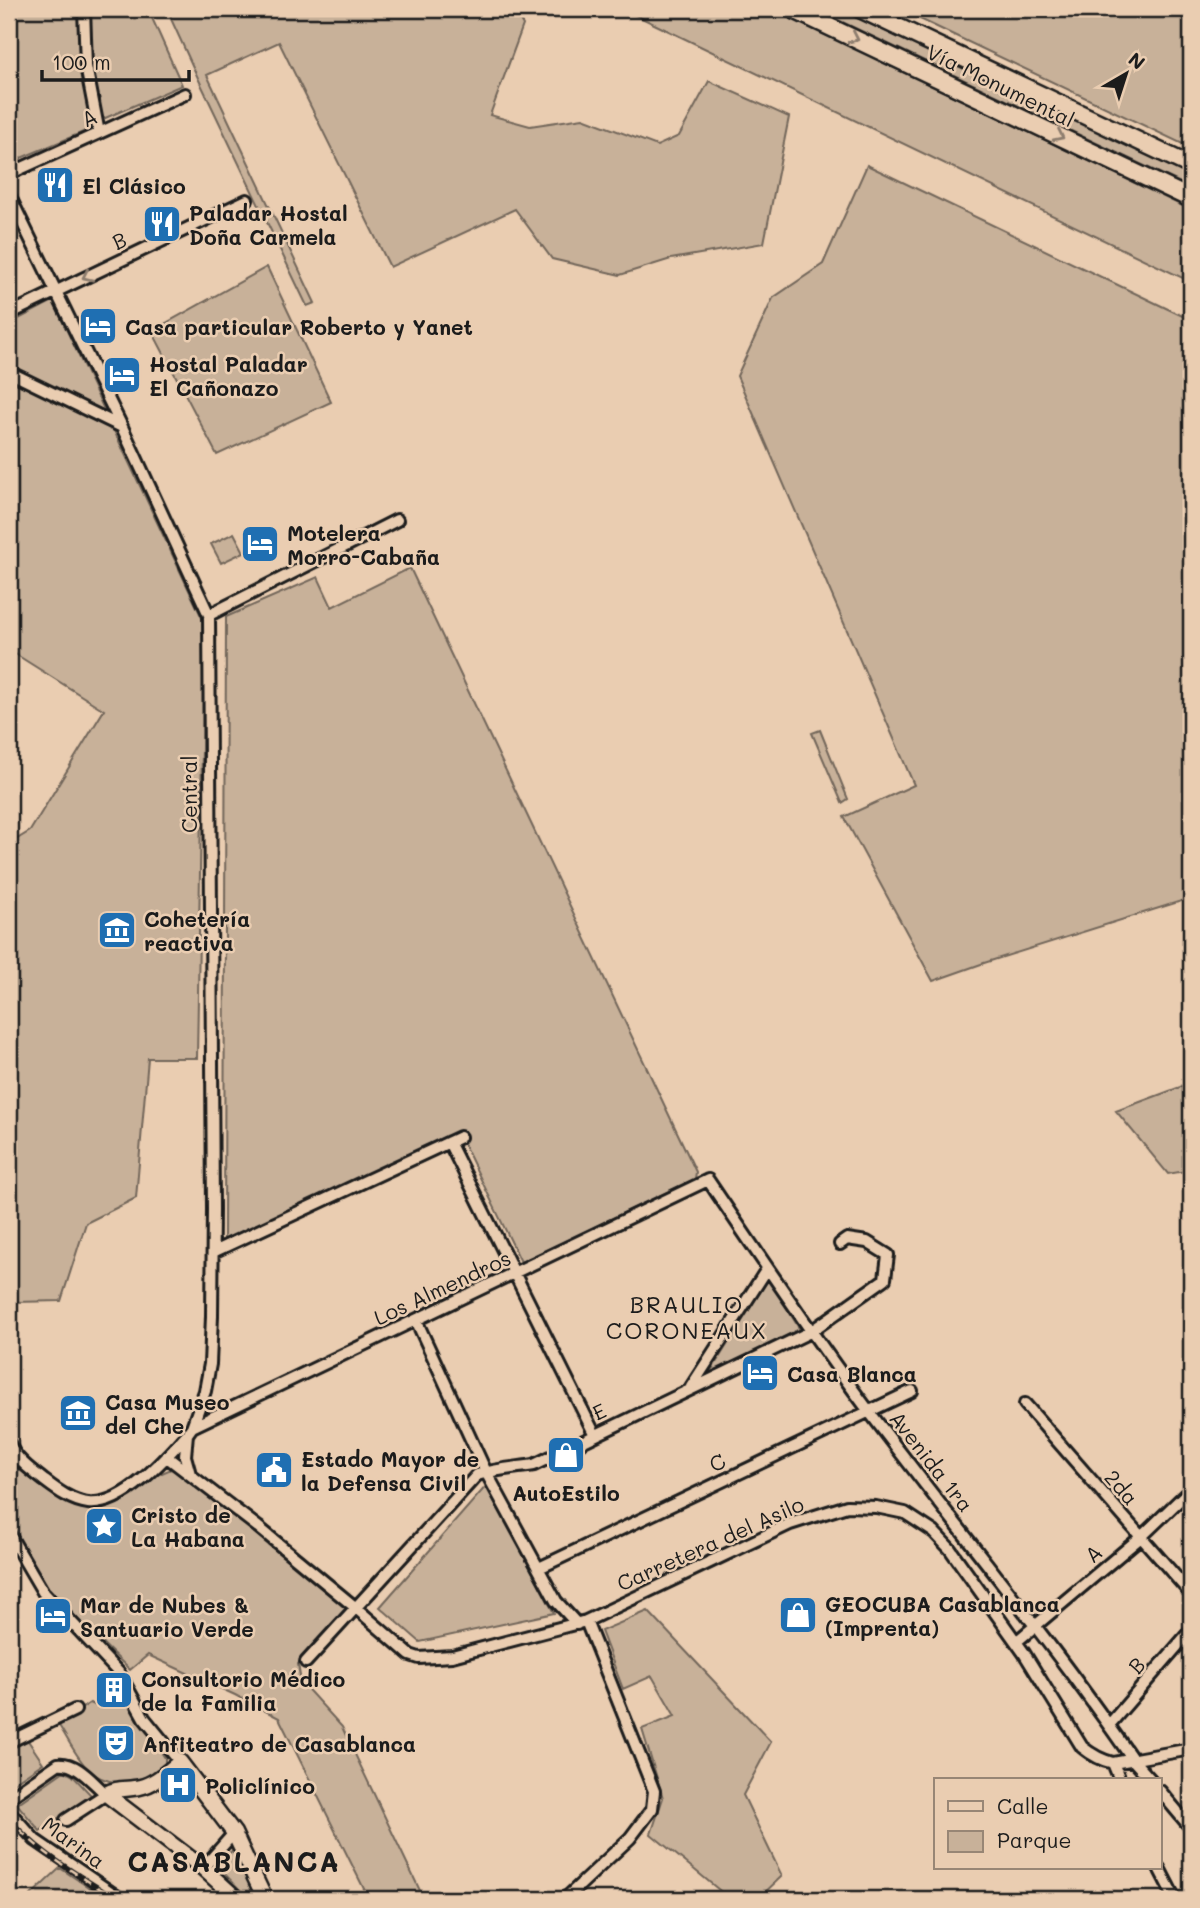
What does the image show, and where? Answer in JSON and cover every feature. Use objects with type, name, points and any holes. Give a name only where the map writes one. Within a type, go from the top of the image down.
[{"type":"highway","name":"Vía Monumental","points":[[792,9],[1191,199]]},
{"type":"highway","name":"Vía Monumental","points":[[860,9],[1191,166]]},
{"type":"main road","points":[[110,1791],[143,1787],[180,1762],[234,1833],[265,1899]]},
{"type":"main road","points":[[110,1791],[237,1899]]},
{"type":"street","points":[[84,9],[86,66],[99,133]]},
{"type":"street","name":"A","points":[[9,174],[185,94]]},
{"type":"street","name":"Central","points":[[9,195],[209,615],[213,1252],[211,1364],[205,1391],[189,1431]]},
{"type":"street","name":"B","points":[[9,314],[242,203]]},
{"type":"street","points":[[9,372],[122,428]]},
{"type":"street","points":[[209,615],[397,520]]},
{"type":"street","points":[[213,1252],[455,1140],[514,1273],[595,1435]]},
{"type":"street","name":"Los Almendros","points":[[189,1431],[708,1180]]},
{"type":"street","name":"Avenida 1ra","points":[[708,1180],[810,1332],[1149,1778]]},
{"type":"street","name":"E","points":[[486,1472],[534,1465],[810,1332],[885,1279],[888,1255],[867,1242],[847,1239],[840,1244]]},
{"type":"street","points":[[690,1388],[767,1269]]},
{"type":"street","points":[[416,1320],[486,1472],[556,1601],[581,1622],[653,1791],[652,1809],[630,1839],[565,1899]]},
{"type":"street","name":"C","points":[[539,1568],[912,1391]]},
{"type":"street","name":"2da","points":[[1025,1404],[1191,1594]]},
{"type":"street","points":[[9,1443],[12,1452],[34,1473],[70,1498],[89,1503],[109,1500],[132,1487],[152,1472],[189,1431]]},
{"type":"street","points":[[189,1431],[185,1456],[191,1474]]},
{"type":"street","name":"Carretera del Asilo","points":[[167,1457],[356,1608],[410,1655],[419,1658],[452,1656],[581,1622],[790,1524],[847,1506],[876,1507],[905,1513],[934,1532],[950,1549],[1016,1642],[1082,1747],[1102,1760],[1113,1762]]},
{"type":"street","points":[[152,1472],[169,1466],[179,1466]]},
{"type":"street","points":[[306,1662],[477,1475],[486,1472]]},
{"type":"street","name":"A","points":[[1016,1642],[1141,1537],[1191,1489]]},
{"type":"street","points":[[934,1532],[954,1520]]},
{"type":"street","points":[[9,1534],[43,1592],[119,1673],[144,1718],[180,1762]]},
{"type":"street","name":"B","points":[[1109,1725],[1191,1630]]},
{"type":"street","points":[[9,1742],[75,1710]]},
{"type":"street","points":[[1113,1762],[1122,1752],[1122,1743]]},
{"type":"street","points":[[1113,1762],[1191,1749]]},
{"type":"street","points":[[1113,1762],[1119,1778]]},
{"type":"street","points":[[9,1798],[58,1764],[67,1763],[92,1782],[110,1791]]},
{"type":"street","points":[[66,1820],[110,1791]]},
{"type":"street","points":[[1162,1793],[1191,1828]]},
{"type":"street","name":"Marina","points":[[9,1811],[35,1840],[121,1899]]},
{"type":"street","points":[[203,1868],[234,1833]]},
{"type":"street","points":[[1160,1870],[1175,1899]]},
{"type":"green space","points":[[9,9],[78,9],[83,77],[93,128],[9,163]]},
{"type":"green space","points":[[88,9],[148,9],[182,85],[103,119],[91,68]]},
{"type":"green space","points":[[170,9],[513,9],[523,25],[490,115],[530,126],[583,118],[657,146],[679,136],[709,81],[789,117],[764,243],[671,259],[620,275],[552,259],[515,209],[390,267],[279,42],[207,75],[315,303],[307,306],[198,78],[171,19]]},
{"type":"green space","points":[[623,9],[772,9],[1191,210],[1191,282]]},
{"type":"green space","points":[[815,9],[838,9],[1043,104],[1191,176],[1191,188]]},
{"type":"green space","points":[[899,9],[1191,9],[1191,148]]},
{"type":"green space","points":[[867,165],[1191,320],[1191,898],[933,981],[844,817],[914,785],[737,376],[773,298],[823,264]]},
{"type":"green space","points":[[267,267],[331,402],[217,455],[152,331]]},
{"type":"green space","points":[[53,301],[204,622],[197,1058],[148,1058],[136,1198],[86,1223],[61,1301],[15,1302],[9,1275],[9,864],[16,854],[9,850],[9,834],[17,839],[30,831],[104,710],[9,650],[9,324]]},
{"type":"green space","points":[[234,533],[244,552],[221,563],[211,544]]},
{"type":"green space","points":[[410,568],[696,1172],[695,1179],[521,1262],[459,1134],[224,1240],[226,617],[318,577],[332,607]]},
{"type":"green space","points":[[820,730],[848,799],[842,803],[812,733]]},
{"type":"green space","points":[[1191,1083],[1191,1170],[1168,1174],[1116,1111]]},
{"type":"green space","points":[[769,1278],[800,1330],[709,1374]]},
{"type":"green space","points":[[9,1461],[44,1489],[72,1503],[116,1501],[171,1469],[183,1473],[348,1608],[298,1664],[301,1682],[342,1727],[424,1899],[369,1899],[279,1718],[148,1655],[130,1670],[53,1595],[29,1558],[9,1519]]},
{"type":"green space","points":[[487,1485],[554,1613],[420,1642],[380,1607]]},
{"type":"green space","points":[[648,1611],[771,1742],[743,1795],[782,1876],[758,1899],[730,1899],[651,1834],[663,1798],[642,1729],[675,1716],[652,1676],[623,1689],[601,1631]]},
{"type":"green space","points":[[124,1697],[165,1758],[165,1765],[152,1776],[124,1783],[109,1781],[89,1770],[58,1724],[90,1703],[101,1708]]},
{"type":"green space","points":[[27,1739],[43,1763],[9,1786],[9,1748]]},
{"type":"green space","points":[[64,1771],[73,1776],[91,1795],[40,1831],[17,1804]]},
{"type":"green space","points":[[234,1849],[258,1899],[249,1899],[216,1865]]},
{"type":"green space","points":[[60,1868],[106,1899],[37,1899],[31,1895]]},
{"type":"railway","points":[[9,1818],[20,1831],[46,1852],[116,1899]]},
{"type":"place","name":"El Clásico","points":[[55,185]]},
{"type":"place","name":"Paladar Hostal Doña Carmela","points":[[162,224]]},
{"type":"place","name":"Casa particular Roberto y Yanet","points":[[98,326]]},
{"type":"place","name":"Hostal Paladar El Cañonazo","points":[[122,375]]},
{"type":"place","name":"Motelera Morro-Cabaña","points":[[260,544]]},
{"type":"place","name":"Cohetería reactiva","points":[[117,930]]},
{"type":"place","name":"Casa Blanca","points":[[760,1373]]},
{"type":"place","name":"Casa Museo del Che","points":[[78,1413]]},
{"type":"place","name":"AutoEstilo","points":[[566,1455]]},
{"type":"place","name":"Estado Mayor de la Defensa Civil","points":[[274,1470]]},
{"type":"place","name":"Cristo de La Habana","points":[[104,1526]]},
{"type":"place","name":"GEOCUBA Casablanca (Imprenta)","points":[[798,1615]]},
{"type":"place","name":"Mar de Nubes & Santuario Verde","points":[[53,1616]]},
{"type":"place","name":"Consultorio Médico de la Familia","points":[[114,1690]]},
{"type":"place","name":"Anfiteatro de Casablanca","points":[[116,1743]]},
{"type":"place","name":"Policlínico","points":[[178,1785]]},
{"type":"district","name":"BRAULIO CORONEAUX","points":[[687,1317]]},
{"type":"district","name":"CASABLANCA","points":[[234,1861]]}]
